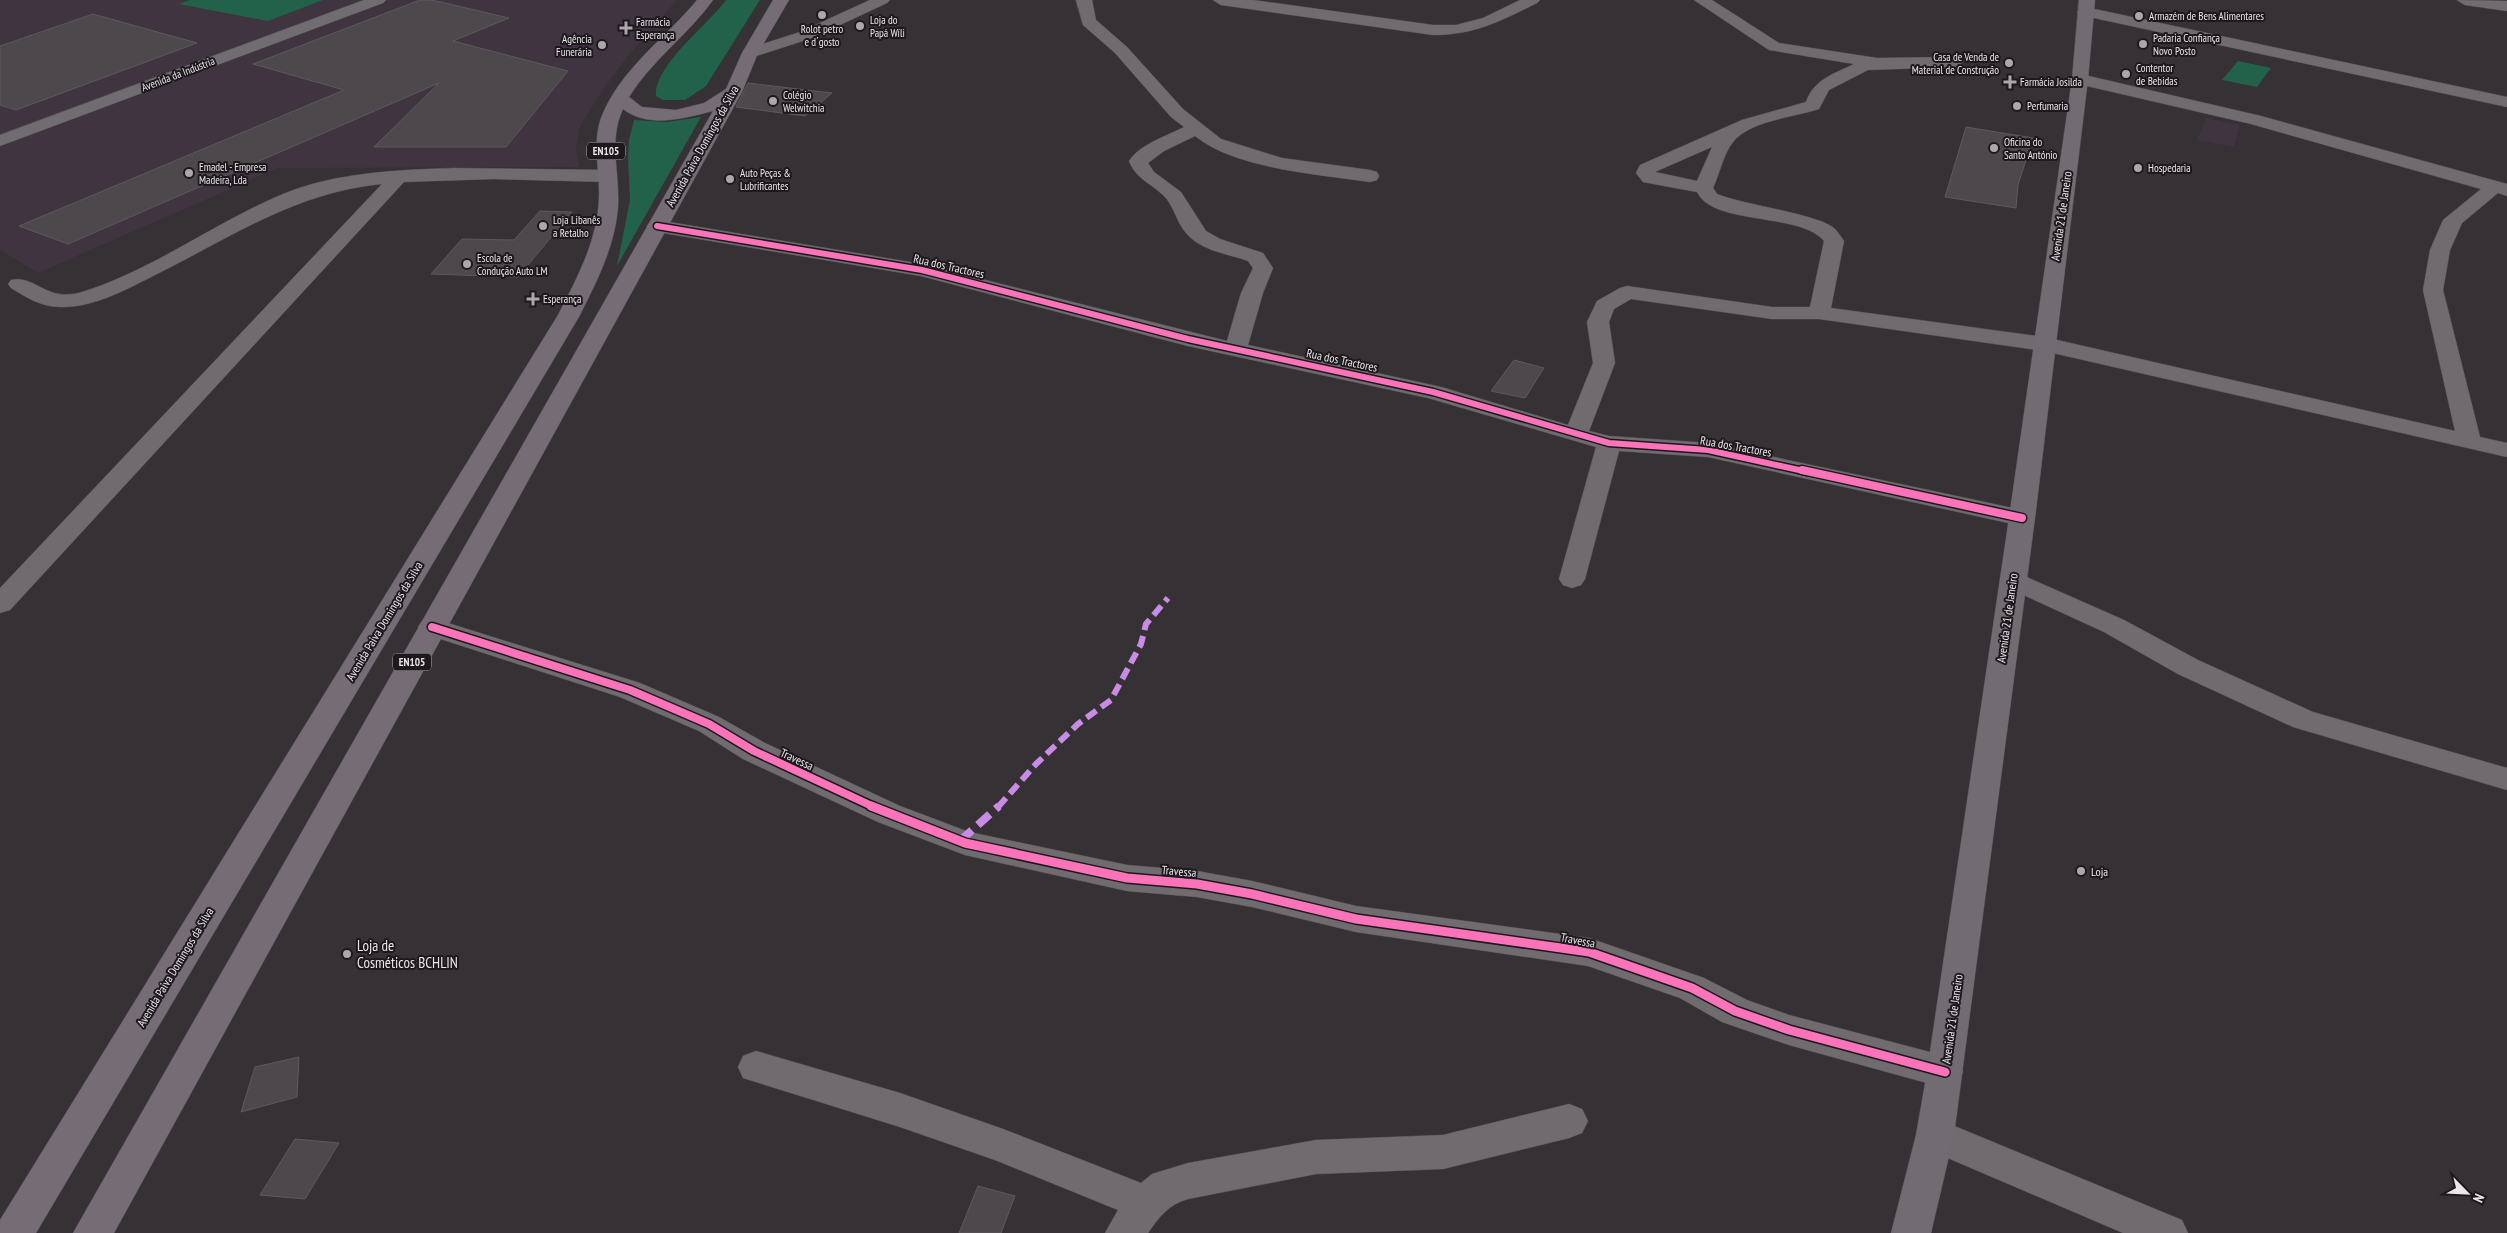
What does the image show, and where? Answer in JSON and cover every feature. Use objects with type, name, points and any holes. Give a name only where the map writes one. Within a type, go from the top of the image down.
[{"type":"main road","name":"Avenida da Indústria","points":[[355,8],[373,0]]},
{"type":"main road","name":"Avenida da Indústria","points":[[0,140],[378,0]]},
{"type":"main road","name":"Avenida Paiva Domingos da Silva","points":[[14,1233],[569,315],[587,280],[603,238],[609,208],[606,135],[610,118],[620,98],[705,0]]},
{"type":"main road","name":"Avenida Paiva Domingos da Silva","points":[[93,1233],[733,92],[750,54],[782,0]]},
{"type":"main road","points":[[2465,0],[2507,6]]},
{"type":"main road","name":"Avenida 21 de Janeiro","points":[[1912,1233],[1935,1134],[1945,1072],[2022,518],[2080,79],[2086,6]]},
{"type":"main road","points":[[620,98],[636,112],[656,115],[676,114],[710,107],[733,92]]},
{"type":"street","points":[[750,54],[806,35],[882,0]]},
{"type":"street","points":[[1084,0],[1089,22],[1121,50],[1177,113],[1215,143],[1246,154],[1282,163],[1370,176]]},
{"type":"street","points":[[1221,0],[1433,30],[1457,30],[1488,21],[1532,0]]},
{"type":"street","points":[[1702,0],[1750,30],[1762,41],[1776,47],[1877,63],[1955,62]]},
{"type":"street","points":[[2086,6],[2507,102]]},
{"type":"street","points":[[1704,188],[1650,178],[1645,173],[1647,169],[1753,122],[1813,105],[1818,91],[1823,86],[1863,66],[1877,63]]},
{"type":"street","points":[[2080,79],[2256,120],[2500,189]]},
{"type":"street","points":[[1195,129],[1158,147],[1138,161],[1140,168],[1147,176],[1171,191],[1194,230],[1207,242],[1256,257],[1263,268],[1252,293],[1236,349]]},
{"type":"street","points":[[1732,131],[1721,146],[1704,188],[1709,198],[1726,205],[1813,226],[1827,232],[1834,241],[1818,313]]},
{"type":"street","points":[[0,604],[322,261],[400,175]]},
{"type":"street","points":[[18,284],[45,298],[59,302],[78,300],[109,289],[177,258],[239,224],[302,194],[400,175],[608,176]]},
{"type":"street","points":[[2469,441],[2433,290],[2440,250],[2453,220],[2500,189]]},
{"type":"street","name":"Rua dos Tractores","points":[[657,226],[922,270],[1188,339],[1433,392],[1576,436],[1608,443],[1708,450],[2022,518]]},
{"type":"street","points":[[1576,436],[1604,363],[1598,322],[1606,306],[1627,292],[1772,313],[1818,313],[2044,344],[2507,450]]},
{"type":"street","points":[[1572,579],[1608,443]]},
{"type":"street","points":[[2012,580],[2114,626],[2188,668],[2303,720],[2507,779]]},
{"type":"street","name":"Travessa","points":[[432,627],[630,690],[709,724],[754,751],[889,814],[966,843],[1127,878],[1197,884],[1252,894],[1356,919],[1589,952],[1692,988],[1736,1011],[1789,1030],[1945,1072]]},
{"type":"street","points":[[756,1067],[909,1113],[1003,1146],[1146,1203]]},
{"type":"street","points":[[1125,1233],[1146,1203],[1166,1187],[1188,1181],[1316,1157],[1443,1152],[1569,1121]]},
{"type":"street","points":[[1935,1134],[2168,1233]]},
{"type":"shaded area","points":[[0,0],[677,0],[627,57],[600,94],[580,127],[576,149],[579,167],[278,168],[38,273],[0,250]]},
{"type":"shaded area","points":[[2206,118],[2240,125],[2234,147],[2197,140]]},
{"type":"green space","points":[[190,0],[323,0],[268,21],[179,4]]},
{"type":"green space","points":[[726,0],[760,0],[706,86],[685,100],[663,100],[656,96],[658,84],[673,58]]},
{"type":"green space","points":[[2238,61],[2271,68],[2257,87],[2222,80]]},
{"type":"green space","points":[[701,117],[617,266],[630,200],[628,158],[629,140],[634,120],[667,122]]},
{"type":"building","points":[[420,0],[432,0],[509,18],[453,41],[568,71],[506,147],[374,147],[439,83],[68,244],[19,226],[344,90],[253,64]]},
{"type":"building","points":[[93,14],[197,43],[16,110],[0,105],[0,46]]},
{"type":"building","name":"Colégio Welwitchia","points":[[748,83],[832,93],[805,116],[736,107]]},
{"type":"building","points":[[1966,127],[2033,138],[2018,185],[2016,208],[1945,197]]},
{"type":"building","points":[[540,211],[572,212],[518,277],[431,274],[462,239],[514,240]]},
{"type":"building","points":[[1514,360],[1544,368],[1525,398],[1491,391]]},
{"type":"building","points":[[299,1057],[297,1097],[241,1112],[255,1067]]},
{"type":"building","points":[[295,1139],[339,1143],[305,1199],[260,1195]]},
{"type":"building","points":[[978,1186],[1015,1196],[1001,1233],[959,1233]]},
{"type":"marked path","points":[[960,841],[992,814],[1036,764],[1078,724],[1111,700],[1141,644],[1141,637],[1146,624],[1153,613],[1168,598]]},
{"type":"cycle path","points":[[657,226],[922,270],[1188,339],[1433,392],[1576,435],[1609,443],[1708,450],[2022,518]]},
{"type":"cycle path","points":[[432,627],[630,690],[709,724],[754,751],[889,814],[965,843],[1127,878],[1197,884],[1252,894],[1356,919],[1589,952],[1692,988],[1735,1011],[1789,1030],[1945,1072]]},
{"type":"place","name":"Rolot petro e d´gosto","points":[[822,15]]},
{"type":"place","name":"Armazém de Bens Alimentares","points":[[2139,16]]},
{"type":"place","name":"Loja do Papá Wíli","points":[[860,26]]},
{"type":"place","name":"Farmácia Esperança","points":[[626,28]]},
{"type":"place","name":"Padaria Confiança Novo Posto","points":[[2143,44]]},
{"type":"place","name":"Agência Funerária","points":[[602,45]]},
{"type":"place","name":"Casa de Venda de Material de Construção","points":[[2009,63]]},
{"type":"place","name":"Contentor de Bebidas","points":[[2126,74]]},
{"type":"place","name":"Farmácia Josilda","points":[[2010,82]]},
{"type":"place","name":"Colégio Welwitchia","points":[[773,101]]},
{"type":"place","name":"Perfumaria","points":[[2017,106]]},
{"type":"place","name":"Oficina do Santo António","points":[[1994,148]]},
{"type":"place","name":"Hospedaria","points":[[2138,168]]},
{"type":"place","name":"Emadel - Empresa Madeira, Lda","points":[[189,173]]},
{"type":"place","name":"Auto Peças & Lubrificantes","points":[[730,179]]},
{"type":"place","name":"Loja Libanês a Retalho","points":[[543,226]]},
{"type":"place","name":"Escola de Condução Auto LM","points":[[467,264]]},
{"type":"place","name":"Esperança","points":[[533,299]]},
{"type":"place","name":"Loja","points":[[2081,871]]},
{"type":"place","name":"Loja de Cosméticos BCHLIN","points":[[347,954]]}]
